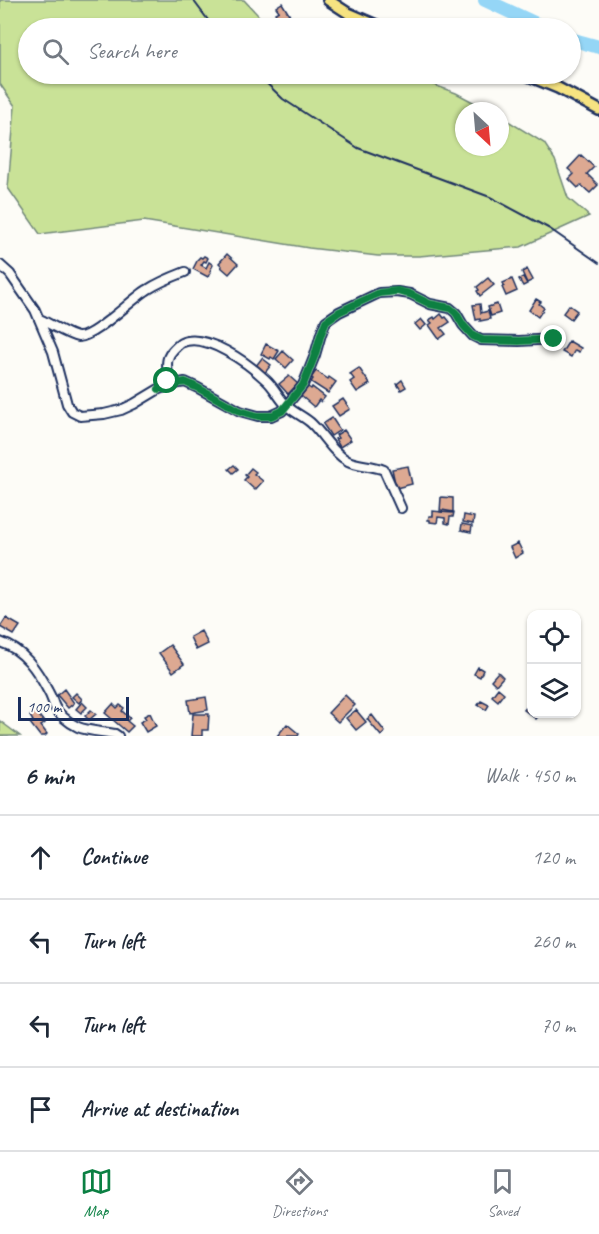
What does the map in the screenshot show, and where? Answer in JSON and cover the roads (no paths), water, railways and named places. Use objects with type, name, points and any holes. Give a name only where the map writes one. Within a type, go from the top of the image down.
[{"type":"main road","points":[[328,0],[359,18]]},
{"type":"main road","points":[[548,84],[599,110]]},
{"type":"street","points":[[0,265],[22,290],[40,319],[53,352],[67,404],[72,412],[80,416],[122,410],[159,389],[185,382],[240,411],[258,416],[271,416],[282,411],[303,385],[326,321],[339,312],[379,293],[397,291],[410,294],[430,304],[450,308],[473,336],[482,340],[554,339]]},
{"type":"street","points":[[40,319],[77,337],[85,335],[105,323],[146,291],[162,281],[185,272]]},
{"type":"street","points":[[159,389],[167,381],[166,364],[169,354],[180,344],[200,340],[209,343],[252,368],[267,381],[286,406],[311,423],[337,453],[348,461],[384,470],[401,508]]},
{"type":"street","points":[[0,642],[11,646],[25,656],[50,694],[54,707],[63,716],[79,727],[118,736]]},
{"type":"waterway","points":[[485,0],[524,18]]},
{"type":"waterway","points":[[581,42],[599,47]]},
{"type":"railway","points":[[193,0],[206,18]]},
{"type":"railway","points":[[267,84],[283,99],[358,148],[490,197],[550,229],[599,263]]}]
